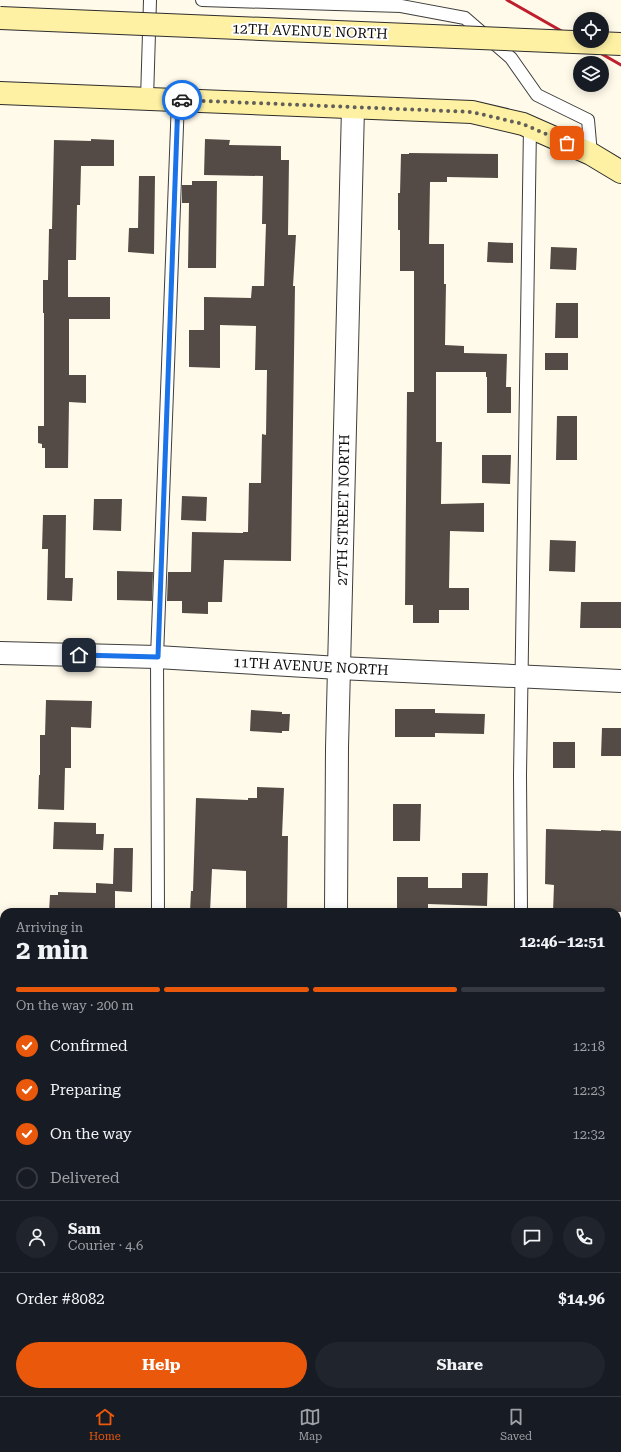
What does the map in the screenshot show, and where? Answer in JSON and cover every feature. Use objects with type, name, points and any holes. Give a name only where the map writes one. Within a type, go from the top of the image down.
[{"type":"street","name":"12TH AVENUE NORTH","points":[[0,18],[621,44]]},
{"type":"street","points":[[0,93],[472,112],[523,124],[591,154],[621,172]]},
{"type":"street","name":"27TH STREET NORTH","points":[[336,908],[339,668],[353,108]]},
{"type":"street","name":"11TH AVENUE NORTH","points":[[0,653],[158,657],[339,668],[621,681]]},
{"type":"lane","points":[[147,99],[150,0]]},
{"type":"lane","points":[[202,0],[400,6],[465,18],[511,58],[537,95],[588,120],[591,154]]},
{"type":"lane","points":[[158,908],[158,657],[178,100]]},
{"type":"lane","points":[[521,908],[520,775],[530,127]]},
{"type":"building","points":[[91,139],[114,140],[114,166],[81,166],[80,205],[77,205],[76,260],[68,260],[68,297],[110,297],[110,319],[69,319],[69,375],[86,375],[86,403],[69,402],[68,468],[45,468],[45,448],[42,448],[42,444],[38,443],[38,426],[44,426],[43,280],[48,280],[49,229],[52,229],[54,140],[91,141]]},
{"type":"building","points":[[205,139],[230,140],[229,145],[281,146],[281,160],[289,160],[288,235],[296,235],[293,286],[295,286],[291,561],[224,560],[222,602],[208,602],[208,614],[182,613],[182,601],[167,601],[168,572],[191,572],[192,532],[248,532],[249,483],[261,483],[262,434],[266,435],[267,370],[255,370],[256,326],[220,325],[220,368],[189,367],[189,330],[204,330],[204,297],[251,298],[252,286],[264,286],[266,224],[262,224],[263,176],[204,175]]},
{"type":"building","points":[[401,154],[498,154],[498,178],[447,177],[447,182],[430,182],[429,244],[444,244],[444,284],[446,284],[445,345],[464,346],[464,353],[507,354],[506,387],[511,387],[511,413],[487,413],[486,372],[436,372],[436,442],[442,442],[441,504],[484,503],[484,532],[450,531],[449,588],[469,588],[469,610],[439,610],[439,623],[413,623],[413,605],[405,605],[407,392],[414,392],[414,271],[400,271],[398,193],[400,193]]},
{"type":"building","points":[[139,176],[155,176],[154,254],[128,252],[129,228],[138,228]]},
{"type":"building","points":[[192,181],[217,181],[216,268],[188,268],[189,203],[182,203],[182,185],[192,185]]},
{"type":"building","points":[[488,242],[513,243],[513,263],[487,262]]},
{"type":"building","points":[[551,247],[577,248],[576,270],[550,269]]},
{"type":"building","points":[[556,303],[578,303],[578,338],[555,338]]},
{"type":"building","points":[[545,353],[568,353],[568,370],[545,370]]},
{"type":"building","points":[[557,416],[577,416],[577,460],[556,460]]},
{"type":"building","points":[[482,455],[511,455],[510,484],[482,483]]},
{"type":"building","points":[[182,496],[207,497],[206,521],[181,520]]},
{"type":"building","points":[[94,499],[122,499],[121,531],[93,530]]},
{"type":"building","points":[[43,515],[66,515],[65,578],[73,578],[72,601],[47,600],[48,549],[42,549]]},
{"type":"building","points":[[550,540],[576,541],[575,572],[549,571]]},
{"type":"building","points":[[117,571],[153,572],[152,601],[117,600]]},
{"type":"building","points":[[581,602],[621,602],[621,628],[580,628]]},
{"type":"building","points":[[46,700],[92,701],[91,728],[71,727],[71,768],[65,768],[64,810],[38,809],[40,735],[45,735]]},
{"type":"building","points":[[395,709],[435,709],[435,713],[485,714],[484,734],[435,733],[435,737],[395,737]]},
{"type":"building","points":[[251,710],[290,714],[289,731],[282,731],[282,733],[250,731]]},
{"type":"building","points":[[602,728],[621,728],[621,756],[601,756]]},
{"type":"building","points":[[553,742],[575,742],[575,768],[553,768]]},
{"type":"building","points":[[257,787],[284,788],[282,836],[288,836],[287,908],[246,908],[246,871],[212,869],[210,908],[190,908],[191,891],[193,891],[196,798],[248,800],[248,798],[257,798]]},
{"type":"building","points":[[393,804],[421,804],[420,841],[393,841]]},
{"type":"building","points":[[54,822],[96,823],[96,834],[104,834],[103,850],[53,849]]},
{"type":"building","points":[[546,829],[621,831],[621,908],[553,908],[554,885],[545,884]]},
{"type":"building","points":[[114,848],[133,848],[132,892],[115,891],[115,908],[49,908],[50,895],[58,895],[58,892],[96,893],[96,883],[113,884]]},
{"type":"building","points":[[462,873],[488,873],[487,906],[428,904],[428,908],[397,908],[397,877],[428,877],[428,888],[462,888]]},
{"type":"railway","points":[[507,0],[621,65]]},
{"type":"way so far","points":[[182,100],[472,112],[523,124],[567,143]]},
{"type":"route","points":[[79,655],[158,657],[178,100],[182,100]]}]
